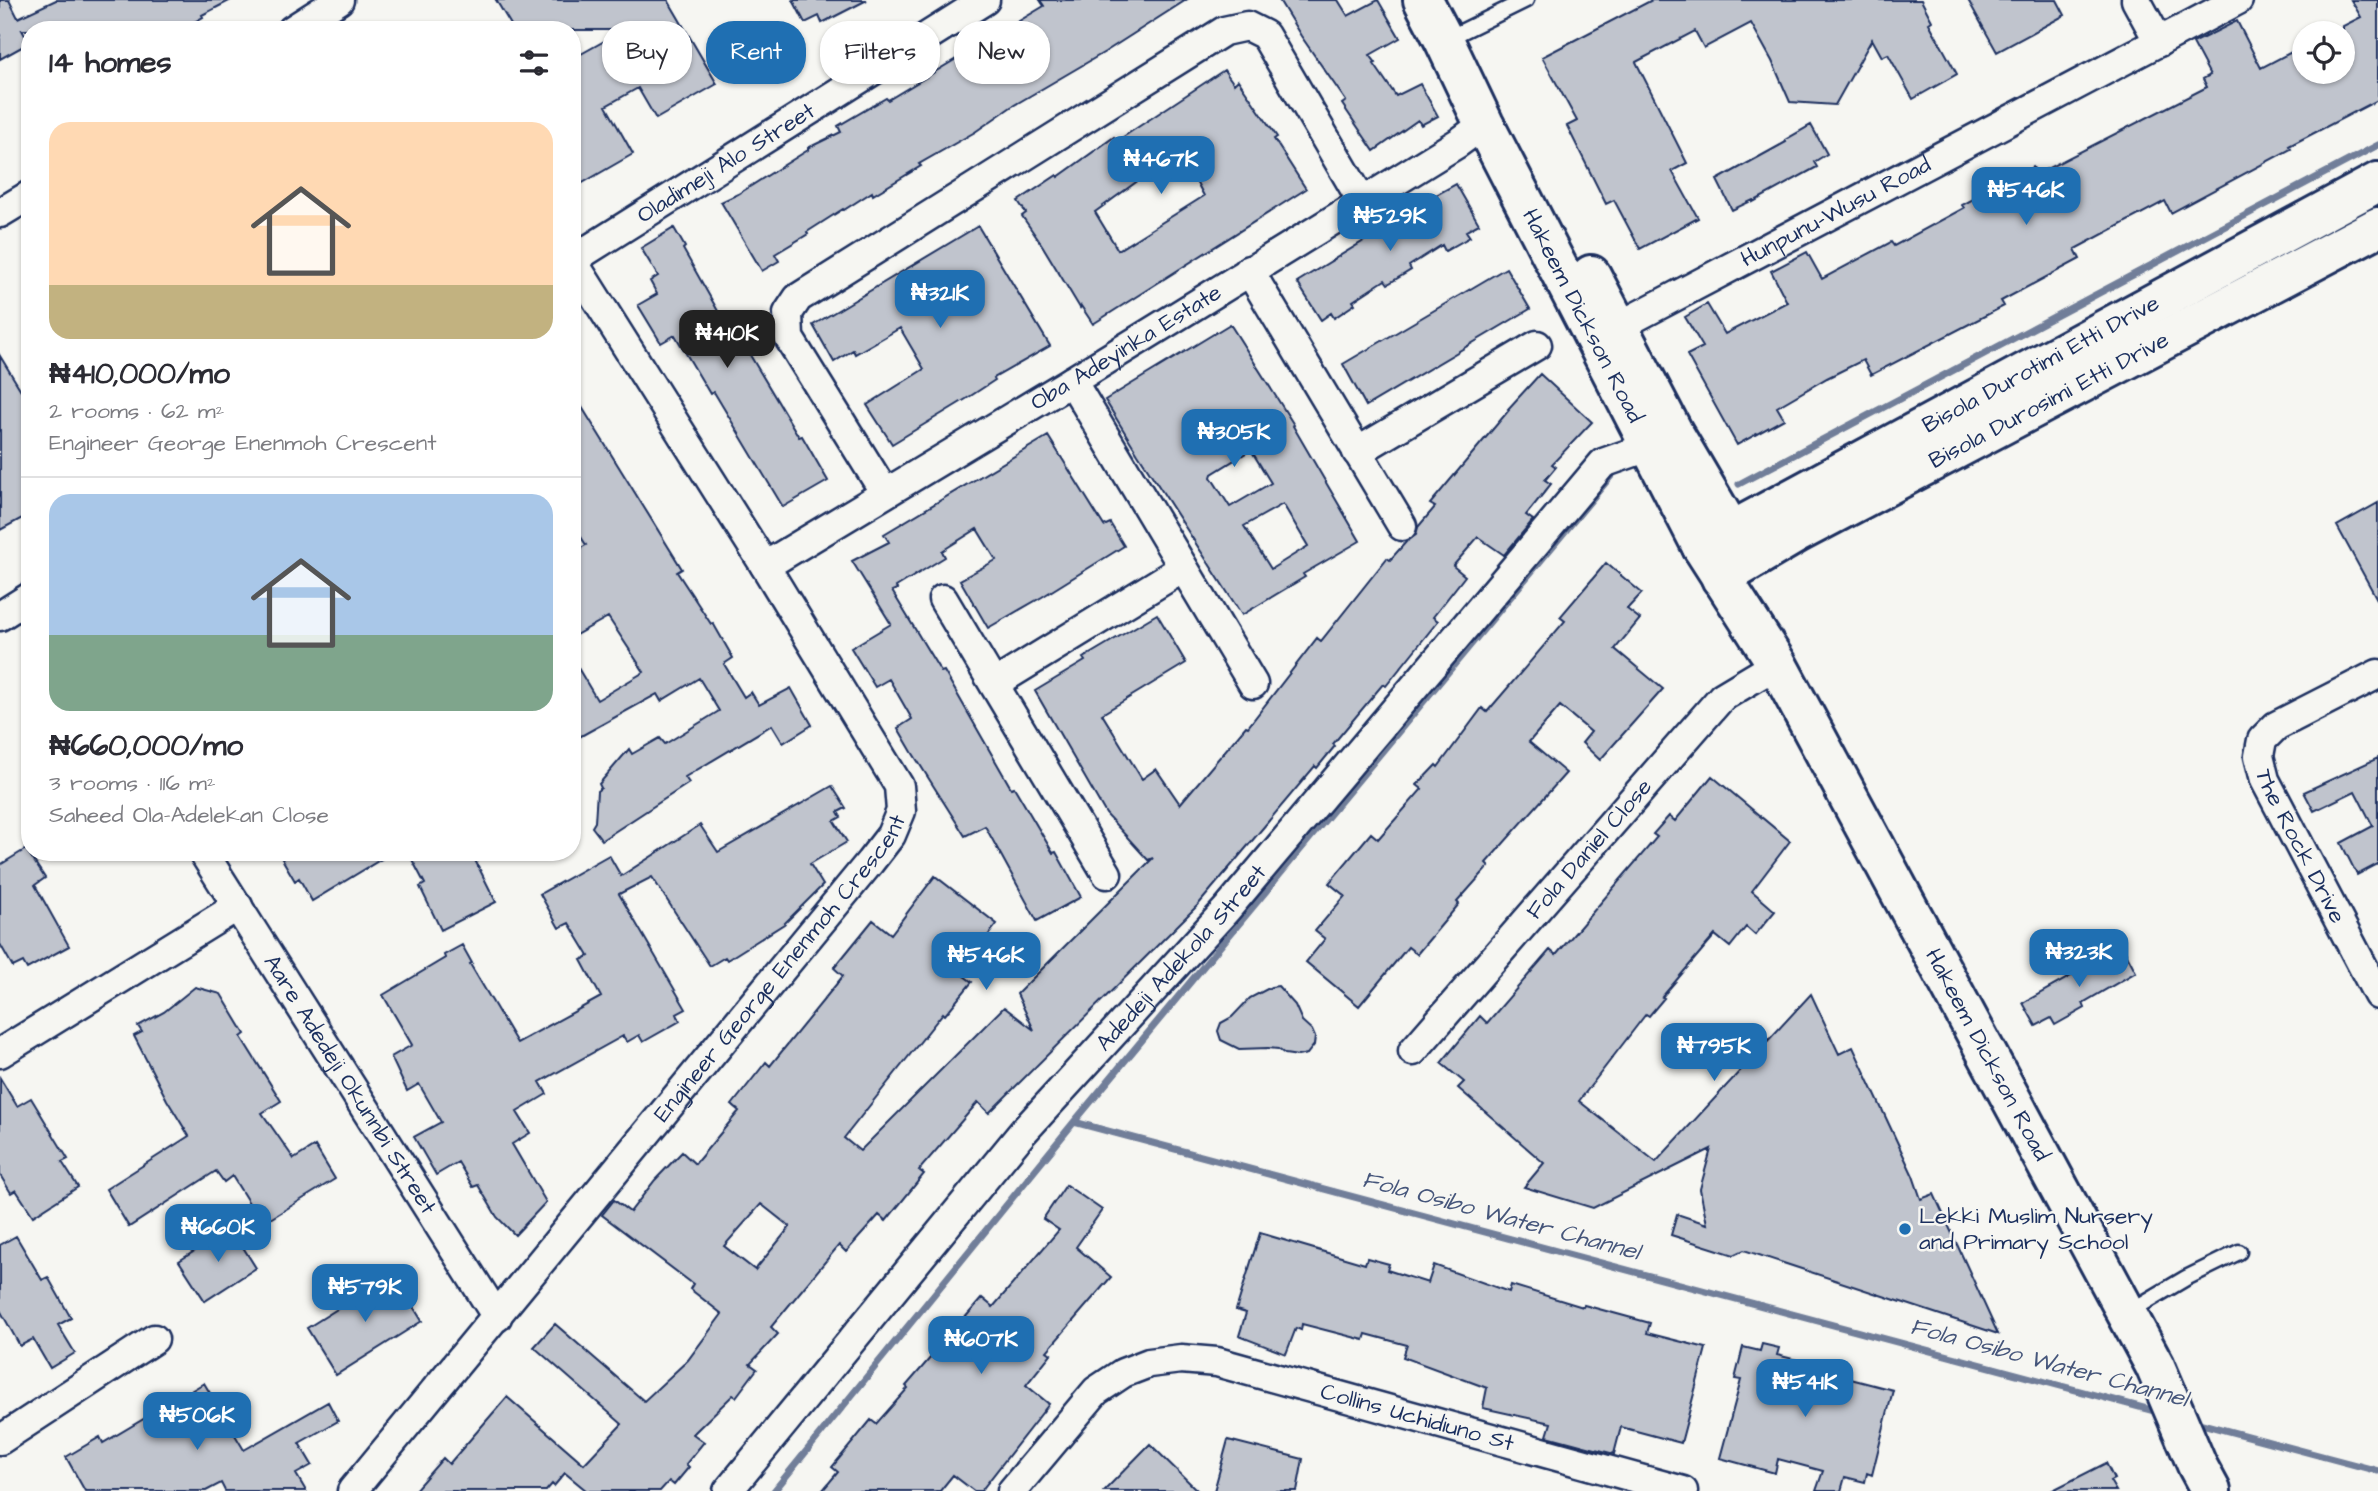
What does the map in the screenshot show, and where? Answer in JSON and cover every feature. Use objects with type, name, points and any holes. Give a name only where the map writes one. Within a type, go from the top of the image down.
[{"type":"main road","name":"Hakeem Dickson Road","points":[[1423,0],[1484,124],[1651,446],[1726,554]]},
{"type":"main road","name":"Hakeem Dickson Road","points":[[1453,16],[1673,432],[1753,624],[2155,1366],[2204,1478]]},
{"type":"main road","name":"Bisola Durotimi Etti Drive","points":[[1726,554],[2378,182]]},
{"type":"main road","name":"Bisola Durosimi Etti Drive","points":[[1726,554],[1797,533],[2378,227]]},
{"type":"street","points":[[306,21],[339,0]]},
{"type":"street","name":"Oladimeji Alo Street","points":[[581,254],[985,0]]},
{"type":"street","points":[[2136,0],[2160,42]]},
{"type":"street","name":"Hunpunu-Wusu Road","points":[[1619,326],[2238,0]]},
{"type":"street","points":[[885,493],[789,338],[788,313],[798,298],[1224,32],[1247,26],[1265,35],[1362,201]]},
{"type":"street","name":"Oba Adeyinka Estate","points":[[765,566],[1072,381],[1458,143],[1484,124]]},
{"type":"street","points":[[0,213],[21,200]]},
{"type":"street","points":[[1249,270],[1402,526]]},
{"type":"street","name":"Engineer George Enenmoh Crescent","points":[[352,1491],[870,862],[891,835],[901,811],[899,786],[765,566],[581,274]]},
{"type":"street","points":[[1357,452],[1537,345]]},
{"type":"street","points":[[1072,381],[1253,684]]},
{"type":"street","name":"Adedeji Adekola Street","points":[[728,1491],[1023,1132],[1227,909],[1603,463],[1651,446]]},
{"type":"street","points":[[994,684],[1183,568]]},
{"type":"street","points":[[943,599],[1107,874]]},
{"type":"street","points":[[0,616],[21,603]]},
{"type":"street","name":"Fola Daniel Close","points":[[1413,1051],[1722,697],[1777,664]]},
{"type":"street","name":"The Rock Drive","points":[[2378,674],[2276,726],[2262,740],[2259,755],[2265,780],[2378,995]]},
{"type":"street","name":"Aare Adedeji Okunnbi Street","points":[[209,861],[497,1317]]},
{"type":"street","points":[[0,1053],[238,906]]},
{"type":"street","points":[[0,1440],[154,1339]]},
{"type":"street","name":"Collins Uchidiuno St","points":[[1012,1491],[1096,1391],[1123,1373],[1149,1363],[1181,1359],[1217,1362],[1683,1491]]},
{"type":"lane","points":[[1453,16],[1526,0]]},
{"type":"lane","points":[[2126,1314],[2186,1278],[2239,1252]]},
{"type":"building","points":[[0,0],[9,0],[18,18],[56,0],[231,0],[196,21],[21,21],[21,47],[0,59]]},
{"type":"building","points":[[496,0],[668,0],[680,21],[602,21],[602,30],[581,30],[581,21],[509,21]]},
{"type":"building","points":[[793,0],[867,0],[826,21],[821,21],[819,16],[804,21]]},
{"type":"building","points":[[1040,0],[1186,0],[1105,52],[1011,107],[975,132],[919,164],[921,166],[807,232],[808,234],[775,254],[779,261],[762,271],[721,202],[738,194],[808,148],[841,132],[838,126],[886,98],[888,100],[915,84],[940,84],[940,69],[954,60],[954,84],[1050,84],[1050,21],[1019,21],[1044,6]]},
{"type":"building","points":[[1279,0],[1338,0],[1348,16],[1378,0],[1400,38],[1370,55],[1376,63],[1374,64],[1396,96],[1420,84],[1438,116],[1421,125],[1418,120],[1374,151],[1342,104],[1346,101]]},
{"type":"building","points":[[1652,0],[1921,0],[1932,21],[1929,23],[1957,74],[1913,99],[1888,54],[1882,57],[1872,39],[1835,105],[1790,102],[1751,23],[1704,48],[1695,31],[1636,62],[1687,163],[1672,171],[1698,218],[1640,249],[1614,200],[1606,204],[1567,126],[1577,121],[1542,57]]},
{"type":"building","points":[[1968,0],[2057,0],[2065,15],[1997,52]]},
{"type":"building","points":[[2351,0],[2378,0],[2378,100],[2289,146],[2291,149],[2171,213],[2165,201],[2075,249],[2080,259],[2001,301],[2004,306],[1871,375],[1863,360],[1827,378],[1777,407],[1784,419],[1737,445],[1687,355],[1703,347],[1685,317],[1707,304],[1725,334],[1787,302],[1771,271],[1807,252],[1822,279],[1891,242],[1894,246],[2033,167],[2037,174],[2207,87],[2203,79],[2210,75],[2193,43],[2237,21],[2261,68],[2292,52],[2292,84],[2355,84],[2353,21],[2361,17]]},
{"type":"building","points":[[692,41],[706,65],[706,84],[717,84],[656,119],[638,88],[606,106],[633,154],[581,184],[581,54],[602,42],[602,84],[692,84]]},
{"type":"building","points":[[1224,70],[1234,84],[1238,80],[1277,137],[1274,139],[1306,189],[1093,324],[1022,216],[1026,213],[1018,201],[1057,175],[1058,177],[1114,137],[1117,141]],"holes":[[[1183,156],[1204,196],[1118,250],[1095,212],[1164,162],[1167,167]]]},
{"type":"building","points":[[1811,125],[1827,154],[1814,162],[1817,167],[1753,202],[1732,210],[1717,180]]},
{"type":"building","points":[[1456,184],[1479,224],[1466,231],[1470,237],[1445,251],[1442,245],[1409,266],[1411,270],[1388,284],[1385,280],[1353,301],[1355,304],[1334,318],[1331,313],[1321,320],[1297,282],[1406,215],[1405,212]]},
{"type":"building","points":[[978,226],[1050,346],[994,378],[995,380],[966,399],[892,444],[867,405],[924,369],[900,328],[855,354],[853,350],[834,362],[813,325]]},
{"type":"building","points":[[674,228],[727,327],[732,325],[828,481],[783,507],[714,392],[710,394],[675,335],[661,343],[638,305],[657,294],[650,281],[658,276],[641,248]]},
{"type":"building","points":[[1506,268],[1530,309],[1366,406],[1343,364]]},
{"type":"building","points":[[1230,324],[1294,425],[1360,541],[1303,574],[1305,577],[1242,615],[1105,400]],"holes":[[[1251,450],[1271,483],[1230,507],[1211,477],[1212,474]],[[1283,504],[1308,546],[1271,569],[1244,526]]]},
{"type":"building","points":[[0,356],[21,390],[21,519],[0,530]]},
{"type":"building","points":[[1540,374],[1592,422],[1552,464],[1556,467],[1545,480],[1551,484],[1526,515],[1533,520],[1504,555],[1478,537],[1453,566],[1465,576],[1433,617],[1438,621],[1386,686],[1383,684],[1333,744],[1335,746],[1317,768],[1315,766],[1198,905],[989,1113],[978,1102],[919,1170],[924,1174],[886,1221],[879,1215],[846,1252],[839,1245],[771,1327],[778,1334],[750,1364],[757,1369],[736,1397],[733,1395],[693,1434],[704,1442],[686,1464],[689,1467],[674,1485],[669,1481],[660,1491],[587,1491],[565,1473],[546,1491],[414,1491],[443,1458],[449,1464],[507,1397],[584,1464],[622,1424],[534,1347],[555,1324],[644,1401],[688,1360],[722,1314],[690,1289],[693,1284],[602,1215],[614,1200],[630,1212],[682,1152],[695,1164],[739,1111],[732,1105],[766,1062],[770,1066],[843,976],[834,968],[873,920],[891,934],[935,876],[997,924],[964,966],[956,970],[972,982],[945,1015],[943,1013],[844,1138],[860,1151],[1004,1007],[1034,1030],[1017,994],[1153,858],[1148,860],[1106,814],[1035,691],[1085,661],[1083,658],[1157,614],[1186,663],[1102,714],[1142,779],[1156,769],[1180,804],[1246,726],[1248,727],[1317,638],[1321,641],[1387,558],[1390,560],[1416,535],[1418,527],[1435,507],[1430,504]],"holes":[[[761,1204],[790,1227],[755,1270],[724,1246]]]},
{"type":"building","points":[[581,406],[682,569],[677,572],[711,624],[713,623],[733,658],[724,664],[744,697],[751,692],[759,705],[791,688],[812,725],[783,743],[772,725],[685,777],[689,783],[602,840],[592,827],[595,822],[597,791],[601,788],[599,784],[629,749],[632,754],[660,738],[665,744],[719,711],[699,678],[661,701],[657,694],[581,736],[581,673],[597,700],[644,672],[608,617],[581,632],[581,548],[586,545],[581,537]]},
{"type":"building","points":[[1048,436],[1104,526],[1110,523],[1124,546],[988,628],[960,580],[996,560],[977,529],[942,551],[945,557],[892,591],[941,672],[944,671],[1011,788],[1014,787],[1053,853],[1056,852],[1081,897],[1037,921],[985,826],[965,836],[912,752],[898,728],[912,719],[889,679],[875,687],[851,648],[891,624],[852,561],[889,542],[884,534]]},
{"type":"building","points":[[2378,503],[2378,601],[2337,526]]},
{"type":"building","points":[[1606,563],[1642,593],[1627,609],[1640,619],[1615,649],[1663,689],[1600,760],[1582,743],[1591,732],[1560,706],[1529,742],[1566,773],[1486,863],[1489,866],[1417,954],[1408,947],[1359,1006],[1306,962],[1325,939],[1315,931],[1345,896],[1329,883],[1371,833],[1378,839],[1422,789],[1417,785],[1436,765],[1438,767],[1482,708],[1487,712],[1565,621],[1560,617]]},
{"type":"building","points":[[2378,758],[2378,864],[2357,875],[2341,843],[2373,826],[2355,791],[2314,811],[2304,792]]},
{"type":"building","points":[[1712,776],[1790,841],[1752,891],[1775,911],[1755,935],[1746,927],[1730,947],[1715,935],[1649,1016],[1646,1014],[1579,1101],[1656,1162],[1811,994],[1839,1054],[1853,1047],[1921,1199],[1934,1194],[1998,1334],[1744,1250],[1734,1255],[1671,1235],[1677,1214],[1707,1224],[1700,1189],[1711,1149],[1593,1208],[1524,1187],[1544,1163],[1458,1088],[1464,1082],[1441,1063],[1480,1016],[1487,1023],[1550,950],[1556,955],[1657,837],[1653,834],[1669,816],[1675,821]]},
{"type":"building","points":[[832,786],[846,808],[838,812],[841,817],[834,821],[847,842],[810,864],[823,885],[784,924],[727,960],[725,957],[710,966],[652,877],[619,894],[686,1009],[677,1014],[680,1021],[643,1042],[639,1035],[627,1042],[623,1036],[540,1082],[547,1094],[517,1112],[530,1133],[512,1144],[546,1202],[515,1235],[497,1217],[478,1185],[473,1187],[458,1162],[436,1175],[414,1137],[441,1122],[419,1084],[407,1091],[391,1057],[412,1045],[383,995],[462,945],[472,963],[470,964],[517,1043],[601,997],[581,960],[589,956],[569,923],[559,928],[540,894],[609,855],[621,876],[700,825],[718,852]]},
{"type":"building","points":[[21,852],[21,861],[34,861],[45,878],[35,885],[69,946],[27,969],[23,962],[13,967],[0,944],[0,865]]},
{"type":"building","points":[[283,861],[378,861],[312,901],[299,878],[295,881]]},
{"type":"building","points":[[413,861],[476,861],[496,902],[441,930],[420,887],[425,884]]},
{"type":"building","points":[[2123,947],[2136,972],[2083,1003],[2085,1008],[2055,1025],[2051,1018],[2036,1026],[2023,1003]]},
{"type":"building","points":[[1278,986],[1295,1005],[1302,1021],[1315,1037],[1314,1045],[1307,1054],[1285,1054],[1278,1049],[1268,1048],[1239,1049],[1221,1040],[1218,1031],[1221,1023],[1232,1017],[1250,998]]},
{"type":"building","points":[[195,987],[221,994],[245,1034],[241,1037],[281,1101],[262,1113],[294,1159],[315,1146],[335,1179],[262,1224],[232,1176],[224,1182],[216,1171],[129,1227],[106,1189],[189,1136],[134,1036],[142,1032],[138,1026],[164,1012]]},
{"type":"building","points":[[0,1078],[17,1106],[31,1098],[68,1159],[62,1162],[78,1187],[33,1216],[16,1190],[11,1193],[0,1175]]},
{"type":"building","points":[[1066,1185],[1102,1210],[1076,1247],[1111,1277],[1047,1351],[1051,1354],[1026,1385],[1049,1404],[981,1491],[974,1491],[953,1475],[940,1491],[822,1491],[838,1472],[832,1467],[871,1420],[876,1424],[982,1298],[993,1307],[1059,1230],[1043,1219]]},
{"type":"building","points":[[231,1228],[256,1268],[205,1301],[179,1261]]},
{"type":"building","points":[[1260,1233],[1365,1264],[1367,1258],[1389,1264],[1387,1270],[1428,1283],[1434,1265],[1509,1292],[1511,1285],[1583,1307],[1584,1305],[1650,1323],[1647,1333],[1706,1348],[1681,1443],[1621,1427],[1614,1454],[1547,1436],[1551,1423],[1483,1408],[1487,1388],[1403,1357],[1407,1345],[1366,1334],[1364,1340],[1302,1324],[1301,1330],[1296,1328],[1286,1354],[1239,1336],[1246,1313],[1236,1310]]},
{"type":"building","points":[[16,1236],[42,1280],[48,1277],[71,1318],[58,1325],[75,1353],[50,1368],[33,1339],[20,1346],[0,1310],[0,1245]]},
{"type":"building","points":[[393,1274],[422,1321],[336,1375],[307,1328]]},
{"type":"building","points":[[1762,1344],[1779,1348],[1777,1355],[1817,1365],[1816,1370],[1893,1390],[1872,1475],[1867,1473],[1865,1482],[1845,1477],[1841,1491],[1816,1491],[1823,1471],[1778,1459],[1775,1473],[1720,1458],[1741,1380],[1735,1379],[1743,1347],[1760,1351]]},
{"type":"building","points":[[204,1383],[244,1450],[328,1402],[338,1421],[299,1443],[312,1465],[296,1474],[306,1491],[225,1491],[221,1483],[206,1491],[85,1491],[66,1457],[100,1437],[103,1443]]},
{"type":"building","points":[[1228,1440],[1303,1459],[1297,1491],[1214,1491]]},
{"type":"building","points":[[1150,1444],[1198,1491],[1104,1491]]},
{"type":"building","points":[[2106,1463],[2114,1479],[2110,1481],[2116,1491],[2051,1491]]},
{"type":"waterway","points":[[1739,484],[2378,145]]},
{"type":"waterway","points":[[1074,1122],[1616,470]]},
{"type":"waterway","name":"Fola Osibo Water Channel","points":[[774,1491],[1074,1122],[2162,1413]]},
{"type":"waterway","name":"Fola Osibo Water Channel","points":[[2191,1421],[2378,1471]]},
{"type":"place","name":"Lekki Muslim Nursery and Primary School","points":[[1905,1229]]}]
